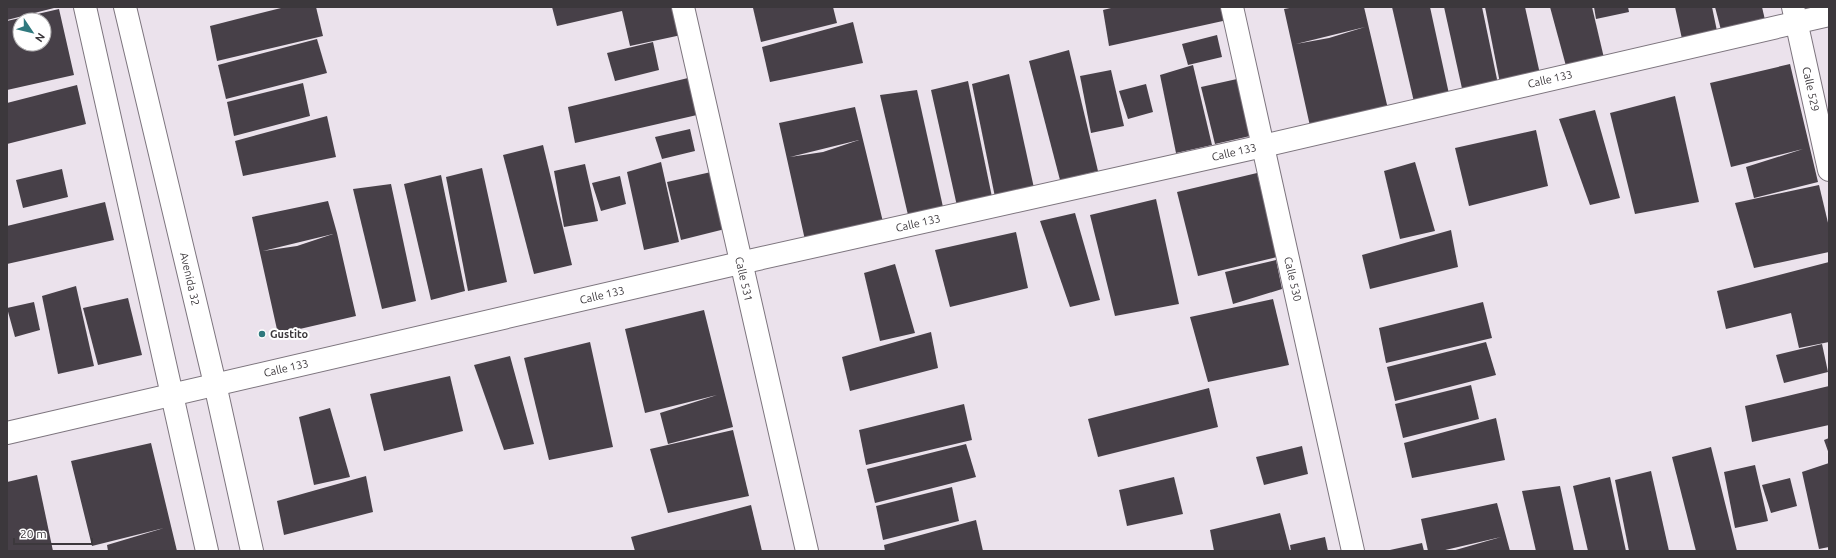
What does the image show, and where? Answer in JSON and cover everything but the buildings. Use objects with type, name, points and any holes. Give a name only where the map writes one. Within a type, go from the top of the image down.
[{"type":"street","points":[[84,7],[207,551]]},
{"type":"street","name":"Avenida 32","points":[[125,7],[215,384],[252,551]]},
{"type":"street","name":"Calle 531","points":[[683,7],[740,263],[807,551]]},
{"type":"street","name":"Calle 530","points":[[1232,7],[1353,551]]},
{"type":"street","name":"Calle 133","points":[[7,433],[172,396],[215,384],[740,263],[1263,146],[1795,14],[1829,15]]},
{"type":"street","name":"Calle 529","points":[[1795,14],[1829,170]]},
{"type":"place","name":"Gustito","points":[[262,334]]}]
